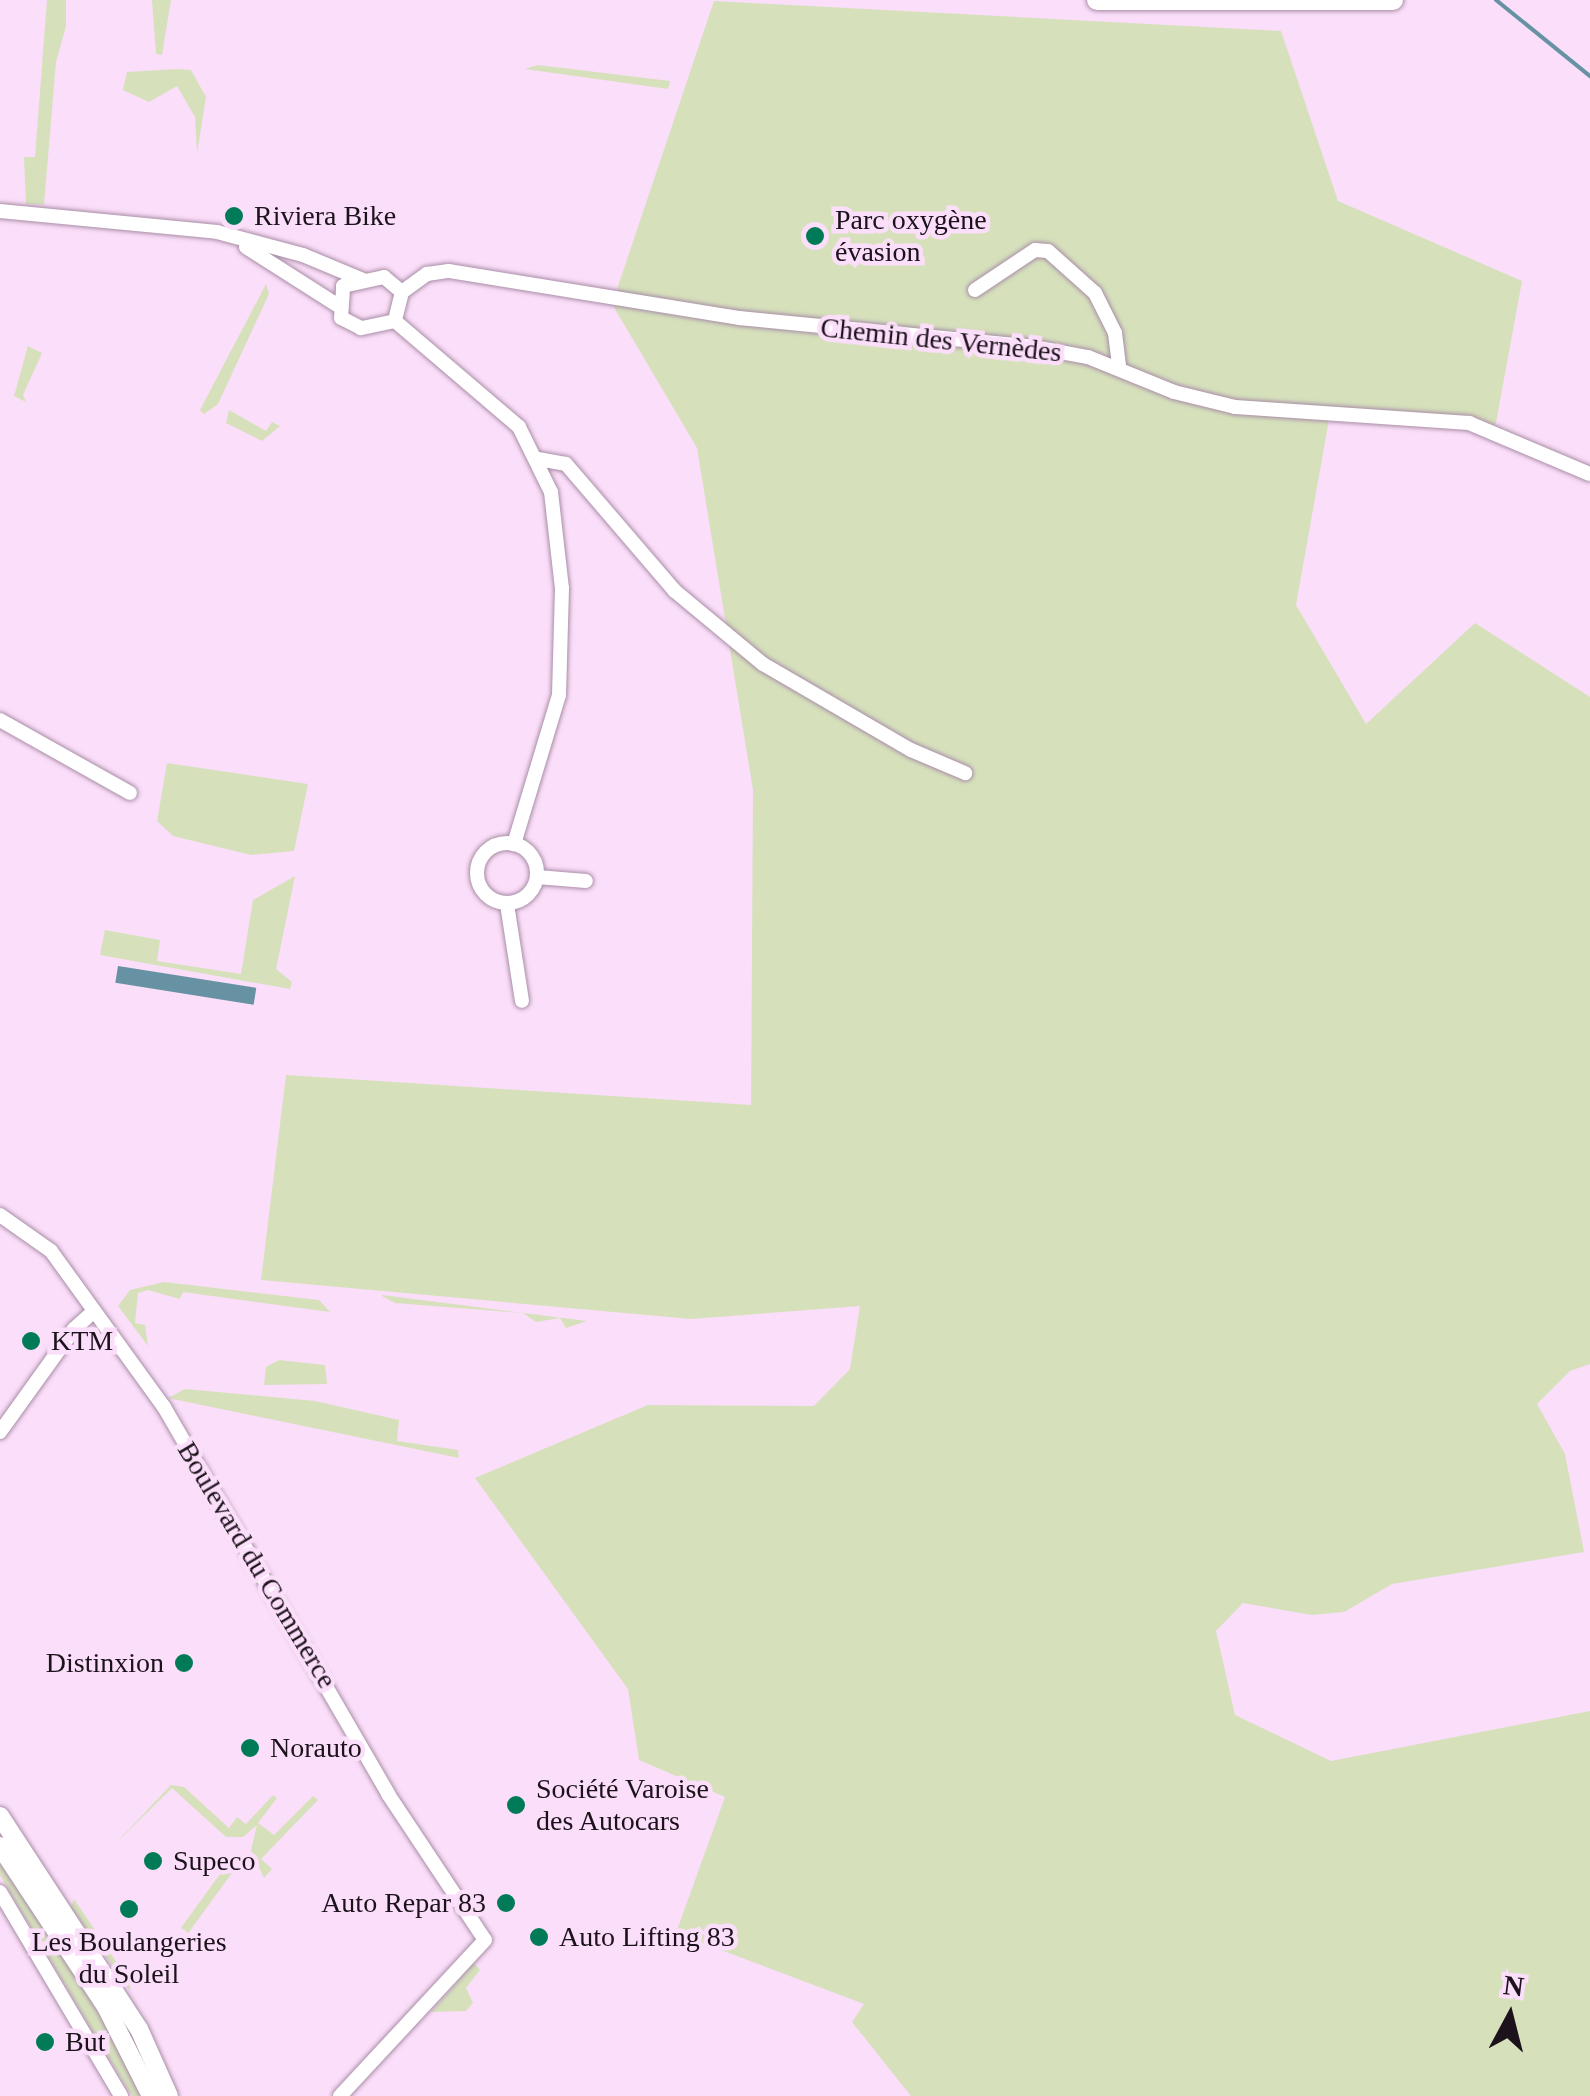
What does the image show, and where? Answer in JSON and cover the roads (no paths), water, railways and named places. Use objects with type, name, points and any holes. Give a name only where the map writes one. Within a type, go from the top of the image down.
[{"type":"highway","points":[[1097,0],[1392,0]]},
{"type":"main road","points":[[0,1816],[139,2029],[168,2096]]},
{"type":"main road","points":[[0,1846],[104,2004],[151,2096]]},
{"type":"street","points":[[0,211],[176,225],[304,256],[364,280]]},
{"type":"street","points":[[238,240],[337,305]]},
{"type":"street","points":[[976,290],[1036,250],[1048,252],[1095,293],[1115,333],[1119,367]]},
{"type":"street","name":"Chemin des Vernèdes","points":[[402,292],[427,274],[449,271],[739,318],[1033,347],[1119,367],[1174,392],[1235,407],[1469,423],[1590,474]]},
{"type":"street","points":[[395,321],[402,292],[384,278],[343,286],[337,305],[341,318],[354,327],[395,321],[497,404],[538,459],[557,534],[564,646],[547,746],[514,844]]},
{"type":"street","points":[[538,459],[566,464],[674,591],[763,664],[911,750],[966,773]]},
{"type":"street","points":[[1,721],[130,793]]},
{"type":"street","points":[[514,844],[530,854],[537,876],[525,898],[507,904],[481,890],[476,870],[486,851],[514,844]]},
{"type":"street","points":[[537,876],[586,881]]},
{"type":"street","points":[[507,904],[522,1002]]},
{"type":"street","name":"Boulevard du Commerce","points":[[0,1215],[40,1239],[164,1407],[388,1794],[485,1940],[340,2096]]},
{"type":"street","points":[[0,1432],[74,1329],[94,1311]]},
{"type":"street","points":[[0,1892],[121,2096]]},
{"type":"water","points":[[118,966],[256,988],[254,1005],[115,983]]},
{"type":"waterway","points":[[1496,0],[1590,76]]},
{"type":"place","name":"Riviera Bike","points":[[234,216]]},
{"type":"place","name":"Parc oxygène évasion","points":[[815,236]]},
{"type":"place","name":"KTM","points":[[31,1341]]},
{"type":"place","name":"Distinxion","points":[[184,1663]]},
{"type":"place","name":"Norauto","points":[[250,1748]]},
{"type":"place","name":"Société Varoise des Autocars","points":[[516,1805]]},
{"type":"place","name":"Supeco","points":[[153,1861]]},
{"type":"place","name":"Auto Repar 83","points":[[506,1903]]},
{"type":"place","name":"Les Boulangeries du Soleil","points":[[129,1909]]},
{"type":"place","name":"Auto Lifting 83","points":[[539,1937]]},
{"type":"place","name":"But","points":[[45,2042]]}]
